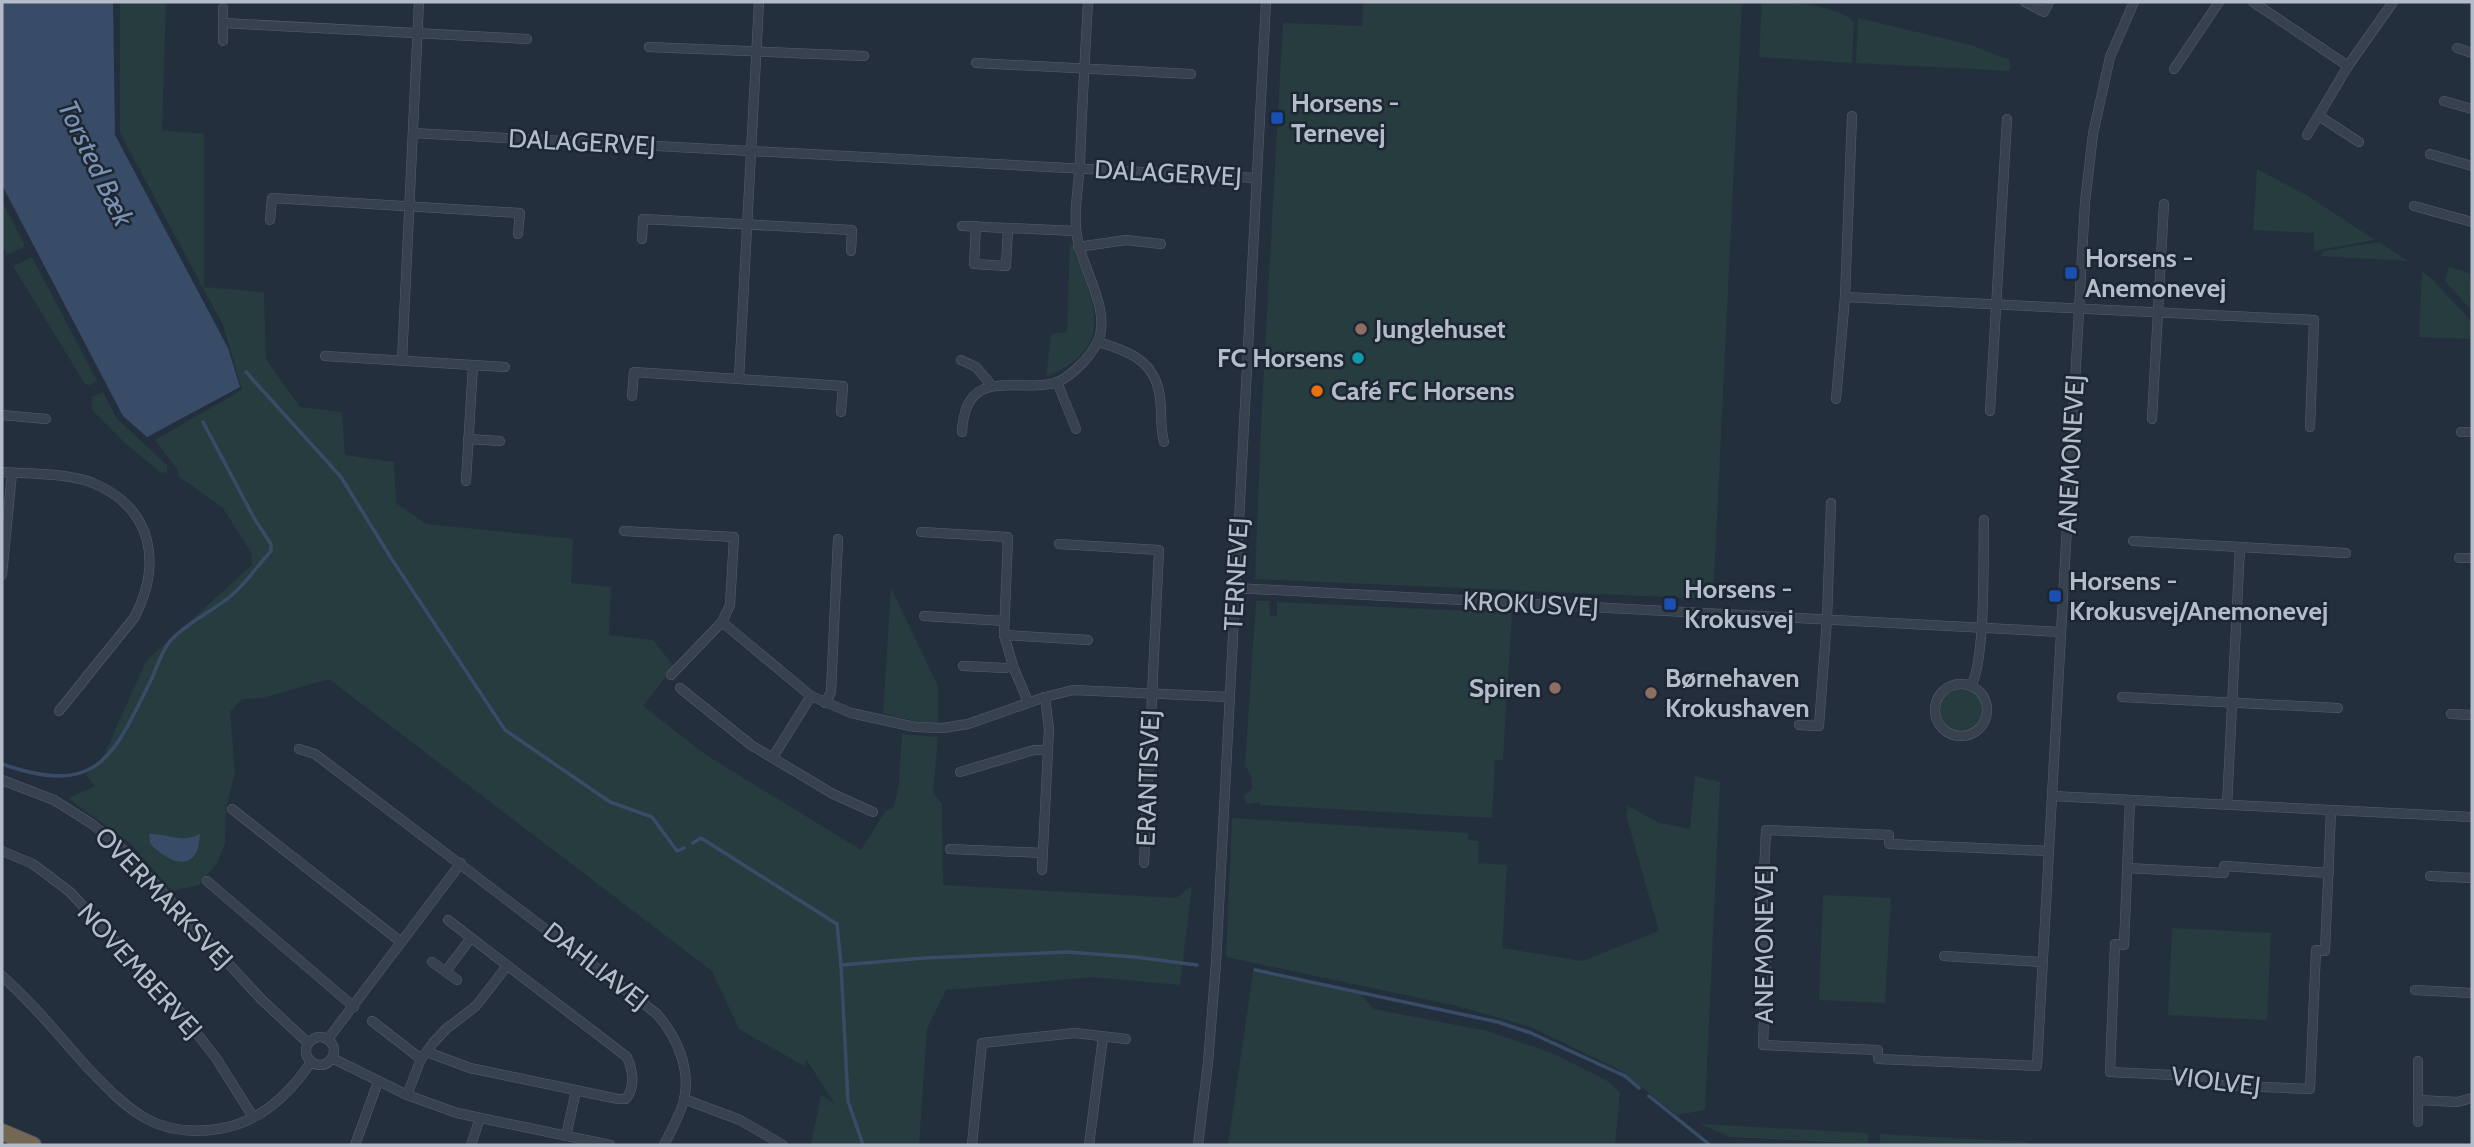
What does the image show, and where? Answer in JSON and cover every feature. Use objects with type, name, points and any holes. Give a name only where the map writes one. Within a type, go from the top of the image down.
[{"type":"highway","points":[[2,1132],[33,1145]]},
{"type":"street","points":[[402,361],[419,2]]},
{"type":"street","points":[[739,378],[758,2]]},
{"type":"street","name":"DALAGERVEJ","points":[[1088,2],[1076,231],[1078,247],[1099,304],[1098,342]]},
{"type":"street","name":"TERNEVEJ","points":[[1198,1145],[1216,963],[1266,2]]},
{"type":"street","points":[[2025,2],[2044,12],[2049,2]]},
{"type":"street","name":"ANEMONEVEJ","points":[[2048,851],[1889,844],[1889,835],[1766,830],[1760,940],[1768,941],[1763,1045],[1878,1050],[1878,1059],[2037,1066],[2086,190],[2093,134],[2110,57],[2134,2]]},
{"type":"street","points":[[2174,69],[2219,2]]},
{"type":"street","points":[[2253,2],[2348,66]]},
{"type":"street","points":[[2307,135],[2348,66],[2393,2]]},
{"type":"street","points":[[222,41],[223,8]]},
{"type":"street","points":[[223,23],[527,39]]},
{"type":"street","points":[[649,47],[864,56]]},
{"type":"street","points":[[2457,48],[2472,53]]},
{"type":"street","points":[[976,63],[1191,74]]},
{"type":"street","points":[[2444,101],[2472,109]]},
{"type":"street","points":[[1836,399],[1844,297],[1852,116]]},
{"type":"street","points":[[2319,116],[2359,142]]},
{"type":"street","points":[[1990,411],[2007,119]]},
{"type":"street","name":"DALAGERVEJ","points":[[413,134],[1256,178]]},
{"type":"street","points":[[2430,154],[2472,166]]},
{"type":"street","points":[[270,220],[272,198],[520,213],[518,234]]},
{"type":"street","points":[[2152,419],[2164,204]]},
{"type":"street","points":[[2414,206],[2472,222]]},
{"type":"street","points":[[642,239],[643,219],[852,230],[851,251]]},
{"type":"street","points":[[962,226],[1076,231]]},
{"type":"street","points":[[976,226],[974,264],[1006,266],[1008,228]]},
{"type":"street","points":[[1078,247],[1126,240],[1161,244]]},
{"type":"street","points":[[1844,297],[2314,320],[2310,427]]},
{"type":"street","points":[[962,432],[968,404],[978,393],[992,386],[1057,382],[1081,363],[1098,342],[1128,351],[1141,359],[1151,370],[1160,399],[1160,426],[1164,442]]},
{"type":"street","points":[[325,356],[505,367]]},
{"type":"street","points":[[961,359],[976,367],[992,386]]},
{"type":"street","points":[[466,481],[472,365]]},
{"type":"street","points":[[632,396],[634,372],[739,378],[843,386],[841,412]]},
{"type":"street","points":[[1057,382],[1076,429]]},
{"type":"street","points":[[2,415],[46,419]]},
{"type":"street","points":[[2461,432],[2472,432]]},
{"type":"street","points":[[468,439],[500,441]]},
{"type":"street","points":[[2,575],[7,472],[92,482],[131,509],[148,538],[149,582],[143,601],[134,618],[59,711]]},
{"type":"street","points":[[1799,725],[1819,726],[1827,619],[1831,503]]},
{"type":"street","points":[[1971,686],[1976,678],[1981,627],[1984,520]]},
{"type":"street","points":[[624,531],[734,537],[732,598],[722,622],[671,675]]},
{"type":"street","points":[[921,532],[1008,537],[1004,635],[1028,702]]},
{"type":"street","points":[[825,703],[831,692],[838,539]]},
{"type":"street","points":[[2133,541],[2346,553]]},
{"type":"street","name":"ERANTISVEJ","points":[[1059,544],[1158,550],[1144,863]]},
{"type":"street","points":[[2227,805],[2240,547]]},
{"type":"street","points":[[2459,558],[2472,558]]},
{"type":"street","name":"KROKUSVEJ","points":[[1235,588],[2061,632]]},
{"type":"street","points":[[923,616],[1004,621]]},
{"type":"street","name":"ERANTISVEJ","points":[[722,622],[811,696],[850,713],[915,727],[943,728],[968,724],[1028,702],[1073,690],[1229,697]]},
{"type":"street","points":[[1004,635],[1088,639]]},
{"type":"street","points":[[963,666],[1013,666]]},
{"type":"street","points":[[1955,685],[1971,686],[1984,698],[1987,706],[1984,723],[1971,734],[1954,735],[1940,725],[1937,701],[1947,689],[1955,685]]},
{"type":"street","points":[[680,688],[731,730],[773,757],[833,794],[873,812]]},
{"type":"street","points":[[773,757],[811,696]]},
{"type":"street","points":[[1042,870],[1048,708],[1045,697]]},
{"type":"street","points":[[2122,697],[2338,708]]},
{"type":"street","points":[[2451,714],[2472,715]]},
{"type":"street","name":"DAHLIAVEJ","points":[[299,748],[315,754],[657,1014],[669,1028],[682,1060],[684,1099],[664,1145]]},
{"type":"street","points":[[960,772],[1034,750],[1047,750]]},
{"type":"street","name":"OVERMARKSVEJ","points":[[2,780],[54,800],[92,824],[125,851],[261,999],[308,1043]]},
{"type":"street","points":[[2052,796],[2472,817]]},
{"type":"street","name":"VIOLVEJ","points":[[2130,800],[2124,945],[2115,944],[2110,1072],[2214,1077],[2214,1085],[2310,1089],[2316,950],[2325,950],[2331,810]]},
{"type":"street","points":[[232,809],[401,942]]},
{"type":"street","points":[[950,849],[1042,853]]},
{"type":"street","name":"NOVEMBERVEJ","points":[[2,851],[33,864],[70,892],[177,1008],[216,1058],[253,1117]]},
{"type":"street","points":[[328,1040],[461,863]]},
{"type":"street","points":[[2127,868],[2224,873],[2224,866],[2329,873]]},
{"type":"street","points":[[2430,876],[2472,878]]},
{"type":"street","points":[[207,881],[354,1007]]},
{"type":"street","points":[[372,1021],[424,1056],[618,1100],[626,1099],[633,1084],[627,1058],[448,919]]},
{"type":"street","points":[[446,971],[471,938]]},
{"type":"street","points":[[1944,956],[2042,962]]},
{"type":"street","points":[[432,962],[457,980]]},
{"type":"street","points":[[407,1095],[424,1056],[446,1029],[476,1006],[507,966]]},
{"type":"street","points":[[2,976],[119,1101],[144,1118],[172,1129],[198,1131],[226,1128],[253,1117],[282,1097],[311,1062]]},
{"type":"street","points":[[2415,990],[2472,993]]},
{"type":"street","points":[[972,1145],[982,1043],[1075,1033],[1126,1039]]},
{"type":"street","points":[[317,1037],[328,1040],[334,1048],[332,1058],[322,1065],[311,1062],[305,1053],[308,1043],[317,1037]]},
{"type":"street","points":[[1089,1145],[1103,1037]]},
{"type":"street","points":[[332,1058],[378,1082],[447,1110],[610,1145]]},
{"type":"street","points":[[2418,1061],[2418,1122]]},
{"type":"street","points":[[355,1145],[378,1082]]},
{"type":"street","points":[[566,1136],[576,1091]]},
{"type":"street","points":[[2418,1100],[2457,1102],[2472,1098]]},
{"type":"street","points":[[684,1099],[740,1120],[783,1145]]},
{"type":"street","points":[[471,1145],[480,1118]]},
{"type":"green space","points":[[120,2],[166,2],[162,130],[204,134],[204,287],[264,292],[266,359],[300,407],[342,412],[345,455],[394,462],[396,503],[426,524],[573,539],[571,583],[611,587],[609,635],[653,640],[674,666],[643,706],[706,755],[861,850],[885,812],[894,807],[899,783],[902,734],[938,737],[933,793],[942,804],[943,885],[1176,898],[1192,886],[1180,985],[1093,977],[946,990],[927,1029],[919,1145],[811,1145],[821,1095],[835,1104],[806,1059],[804,1066],[739,1029],[712,971],[329,679],[262,698],[242,699],[230,712],[235,772],[226,808],[225,843],[217,863],[199,885],[172,891],[131,844],[68,798],[95,786],[86,775],[104,755],[146,661],[252,565],[251,552],[223,508],[178,476],[178,470],[155,440],[242,390],[223,325],[120,133]]},
{"type":"green space","points":[[1363,2],[1742,2],[1713,599],[1255,579],[1283,23],[1362,26]]},
{"type":"green space","points":[[1762,2],[1811,5],[1846,16],[1854,22],[1852,63],[1759,57]]},
{"type":"green space","points":[[1858,18],[1971,45],[2010,60],[2010,71],[1856,63]]},
{"type":"green space","points":[[2257,169],[2308,196],[2375,240],[2314,251],[2314,233],[2253,230]]},
{"type":"green space","points":[[2,201],[24,244],[24,247],[7,255],[2,244]]},
{"type":"green space","points":[[1070,240],[1092,300],[1093,335],[1085,350],[1070,364],[1046,377],[1051,334],[1067,332]]},
{"type":"green space","points":[[2379,242],[2408,261],[2320,256],[2325,251]]},
{"type":"green space","points":[[32,257],[97,381],[90,385],[85,384],[13,266]]},
{"type":"green space","points":[[2449,267],[2472,274],[2472,311],[2445,281]]},
{"type":"green space","points":[[2422,271],[2472,322],[2472,339],[2419,337]]},
{"type":"green space","points":[[103,392],[117,419],[167,465],[167,473],[160,472],[126,444],[92,410],[92,397]]},
{"type":"green space","points":[[891,588],[938,686],[938,722],[921,723],[883,713]]},
{"type":"green space","points":[[1256,601],[1269,601],[1270,616],[1277,616],[1277,602],[1512,613],[1503,760],[1495,760],[1492,818],[1260,805],[1260,802],[1246,804],[1244,796],[1252,789],[1251,775],[1245,765]]},
{"type":"green space","points":[[1961,689],[1976,695],[1982,710],[1976,725],[1961,731],[1946,725],[1940,710],[1946,695]]},
{"type":"green space","points":[[1695,776],[1720,782],[1705,1110],[1677,1115],[1618,1069],[1531,1027],[1457,1006],[1226,957],[1232,818],[1468,833],[1468,840],[1479,841],[1478,863],[1507,865],[1502,948],[1582,961],[1659,931],[1626,815],[1628,806],[1660,823],[1690,829]]},
{"type":"green space","points":[[1823,895],[1891,898],[1885,1003],[1819,1000]]},
{"type":"green space","points":[[2172,928],[2271,933],[2267,1020],[2168,1015]]},
{"type":"green space","points":[[1253,972],[1358,992],[1374,1009],[1487,1031],[1552,1053],[1606,1080],[1620,1093],[1615,1145],[1228,1145]]},
{"type":"green space","points":[[1700,1124],[1868,1133],[1868,1144],[1730,1137]]},
{"type":"green space","points":[[1879,1134],[2028,1142],[2028,1145],[1881,1145]]},
{"type":"water","points":[[2,2],[113,2],[115,135],[228,348],[240,387],[147,437],[123,416],[2,185]]},
{"type":"water","points":[[149,834],[187,838],[200,834],[196,854],[183,862],[170,859],[150,843]]},
{"type":"waterway","points":[[246,372],[341,477],[391,558],[505,730],[610,802],[652,817],[677,851],[684,848]]},
{"type":"waterway","name":"Torsted Bæk","points":[[2,764],[35,773],[61,776],[82,772],[99,763],[126,729],[171,640],[232,595],[271,551],[271,544],[254,518],[203,422]]},
{"type":"waterway","points":[[693,843],[701,838],[837,924],[841,965],[925,958],[1068,952],[1197,965]]},
{"type":"waterway","points":[[841,965],[848,1101],[863,1145]]},
{"type":"waterway","points":[[1255,970],[1498,1022],[1531,1033],[1625,1076],[1639,1088]]},
{"type":"waterway","points":[[1649,1096],[1710,1145]]},
{"type":"place","name":"Horsens - Ternevej","points":[[1277,118]]},
{"type":"place","name":"Horsens - Anemonevej","points":[[2071,273]]},
{"type":"place","name":"Junglehuset","points":[[1361,329]]},
{"type":"place","name":"FC Horsens","points":[[1358,358]]},
{"type":"place","name":"Café FC Horsens","points":[[1317,391]]},
{"type":"place","name":"Horsens - Krokusvej/Anemonevej","points":[[2055,596]]},
{"type":"place","name":"Horsens - Krokusvej","points":[[1670,604]]},
{"type":"place","name":"Spiren","points":[[1555,688]]},
{"type":"place","name":"Børnehaven Krokushaven","points":[[1651,693]]}]
